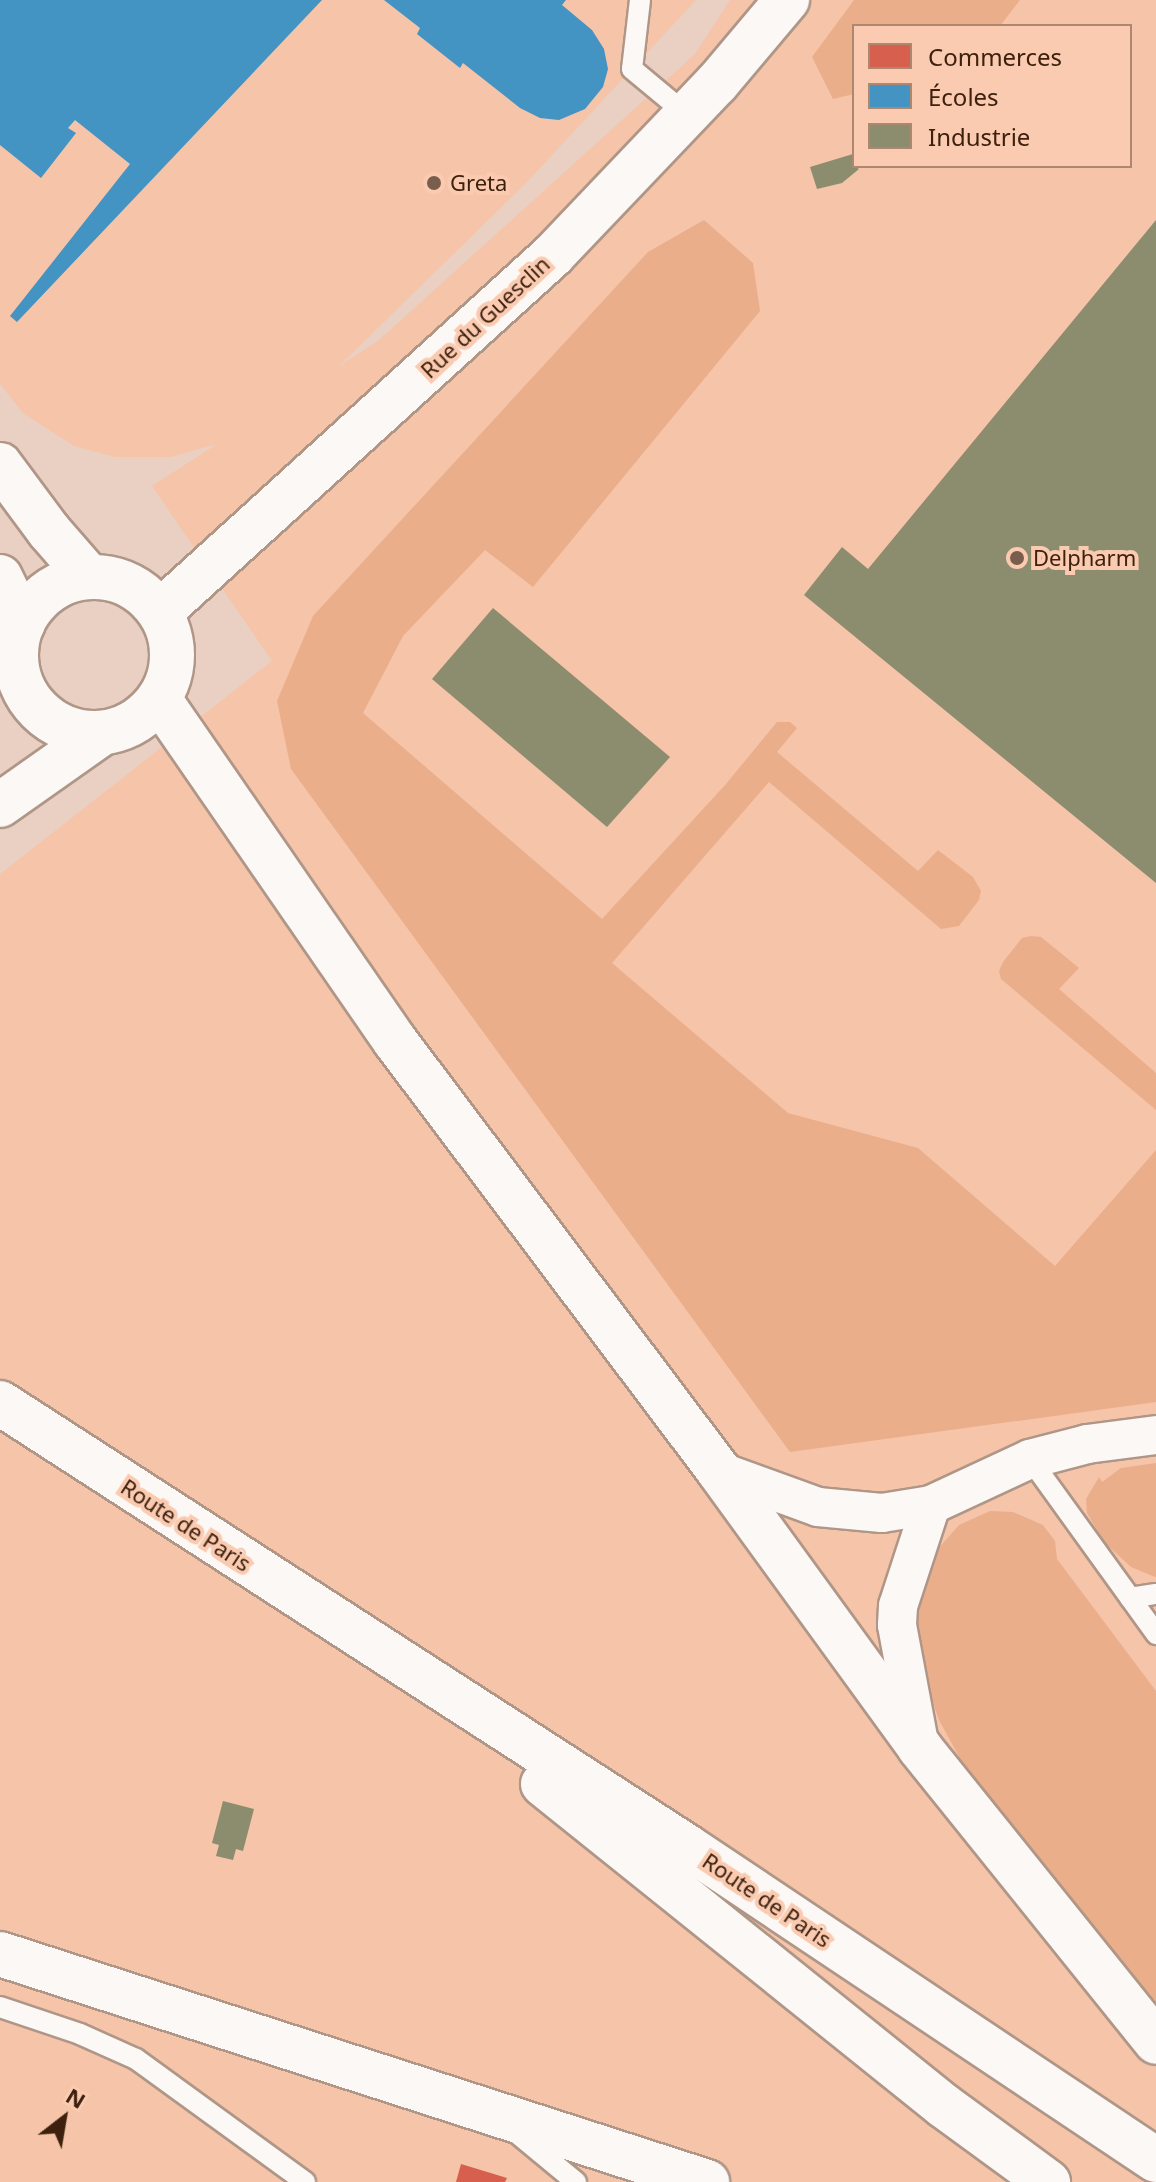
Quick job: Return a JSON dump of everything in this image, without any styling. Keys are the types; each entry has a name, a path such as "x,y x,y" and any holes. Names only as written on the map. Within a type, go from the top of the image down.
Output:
{"main road":[{"name":"Rue du Guesclin","path":"160,612 553,255 685,113 717,83 787,0"},
{"path":"0,465 49,531 89,577"},
{"path":"0,577 23,624"},
{"path":"89,577 129,585 160,612 173,656 169,679 159,699 143,716 124,727 102,733 79,732 58,724 26,693 9,684 23,624 34,605 49,591 89,577"},
{"path":"159,699 395,1041 719,1471 920,1748 1156,2042"},
{"path":"0,805 102,733"},
{"name":"Route de Paris","path":"0,1403 373,1647 686,1846 1156,2160"},
{"name":"Route de Paris","path":"373,1647 944,2106 1048,2182"},
{"path":"0,1954 707,2182"}],"street":[{"path":"719,1471 818,1507 882,1513 931,1505 1030,1459 1087,1444 1156,1435"},
{"path":"920,1748 897,1625 898,1606 931,1505"}],"lane":[{"path":"640,0 632,69 685,113"},
{"path":"1030,1459 1156,1634"},
{"path":"1130,1598 1156,1594"},
{"path":"0,2007 136,2059 305,2182"},
{"path":"491,2112 576,2182"}],"shaded area":[{"path":"0,0 696,0 527,182 338,367 379,340 695,54 730,0 1156,0 1156,2182 0,2182 0,874 272,661 152,486 217,444 171,457 115,457 74,446 23,413 0,384"},
{"path":"854,0 1020,0 1002,24 852,24 852,94 833,99 812,57"},
{"path":"704,220 753,263 760,311 533,587 485,550 403,636 363,713 602,919 726,784 777,722 790,722 797,728 777,752 918,871 938,850 973,877 981,891 979,900 959,926 941,929 769,782 612,963 788,1113 918,1148 1055,1266 1156,1150 1156,1402 790,1452 291,769 277,701 313,616 648,252"},
{"path":"1041,937 1079,968 1059,989 1156,1073 1156,1110 1001,979 999,971 1003,962 1022,938"},
{"path":"1156,1463 1155,1577 1131,1567 1104,1542 1087,1513 1086,1499 1099,1477 1102,1482 1121,1468"},
{"path":"990,1511 1013,1512 1043,1525 1055,1541 1057,1559 1156,1691 1156,2019 969,1775 939,1720 924,1677 911,1619 923,1579 936,1551 959,1525"}],"building: Commerces":[{"path":"461,2164 507,2178 505,2182 456,2182"}],"building: Écoles":[{"path":"0,0 322,0 17,322 10,316 130,164 75,120 68,128 76,133 41,178 0,145"},
{"path":"384,0 566,0 562,5 592,30 604,49 608,69 603,87 585,109 559,120 540,118 520,108 463,63 460,68 417,34 420,28"}],"building: Industrie":[{"path":"852,154 852,168 859,169 842,183 817,189 810,167"},
{"name":"Delpharm","path":"1156,220 1156,883 804,595 842,547 868,569"},
{"path":"493,608 670,757 607,827 432,679"},
{"path":"223,1801 254,1809 243,1851 236,1849 233,1860 216,1856 219,1845 212,1843"}],"place":[{"name":"Greta","path":"434,183"},
{"name":"Delpharm","path":"1017,558"}]}
